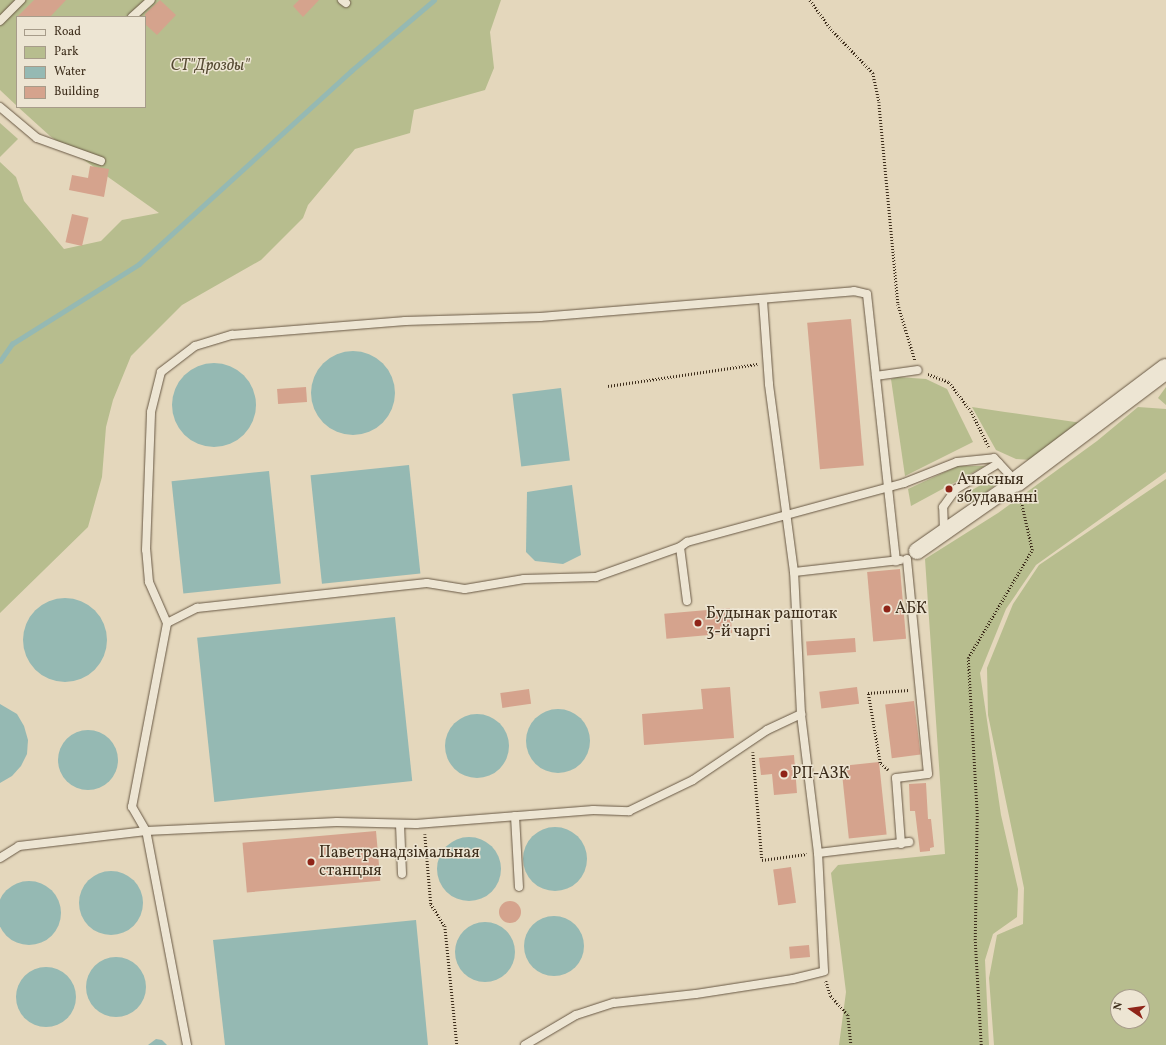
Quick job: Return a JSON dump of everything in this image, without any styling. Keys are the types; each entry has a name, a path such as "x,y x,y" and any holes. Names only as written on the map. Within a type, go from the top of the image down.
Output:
{"street":[{"path":"912,555 944,531 1016,482 1166,369"}],"lane":[{"path":"0,21 21,0"},
{"path":"133,16 150,0"},
{"path":"0,107 37,138 101,161"},
{"path":"187,1045 146,831 132,807 166,623 149,582 146,550 151,412 161,372 195,346 232,335 405,321 540,317 762,300 854,291 867,294 886,486 896,561"},
{"path":"525,1045 576,1015 614,1003 793,979 824,971 818,853 801,714 794,572 785,514 767,362 762,300"},
{"path":"876,376 918,370"},
{"path":"166,623 197,608 205,607 427,584 465,589 524,580 596,577 680,547 687,542 886,486 904,484 957,462 997,461 1016,482"},
{"path":"944,531 943,507 956,489 997,461"},
{"path":"680,547 687,601"},
{"path":"794,572 896,561 912,555 920,689 928,774 896,778 905,843 818,853"},
{"path":"0,858 19,846 146,831 337,822 424,824 593,810 629,811 693,780 752,740 801,714"},
{"path":"515,816 519,887"},
{"path":"400,824 402,874"}],"path":[{"path":"810,0 831,29 873,73 879,102 898,304 918,370 949,382 971,411 997,461"},
{"path":"608,386 767,362"},
{"path":"981,1045 975,940 977,814 968,658 1032,550 1016,482"},
{"path":"896,778 880,763 868,693 920,689"},
{"path":"752,740 762,860 818,853"},
{"path":"424,824 431,904 444,926 457,1045"},
{"path":"824,971 830,996 848,1015 851,1045"}],"green space":[{"name":"СТ\"Дрозды\"","path":"0,0 501,0 490,32 494,68 485,90 414,110 410,133 355,149 308,205 303,218 261,260 182,305 131,356 113,400 106,427 102,477 88,527 0,613 0,162 16,177 24,201 64,249 101,241 122,220 159,213 50,136 19,108 146,108 146,16 16,16 16,105 0,90"},
{"path":"0,123 18,139 0,157"},
{"path":"898,377 926,379 947,389 973,442 905,476 891,379"},
{"path":"1166,387 1166,405 1158,398"},
{"path":"972,407 1082,423 1032,460 1016,459 996,450"},
{"path":"1138,407 1166,409 1166,472 1036,565 1006,609 980,673 1001,815 1018,889 1017,917 993,934 985,960 989,1045 839,1045 846,992 831,873 838,865 945,854 925,559 998,513 1097,441"},
{"path":"958,466 985,466 911,506 908,489"},
{"path":"1166,479 1166,1045 994,1045 989,978 997,935 1023,924 1024,888 988,715 987,668 1013,604 1039,565"},
{"path":"994,481 997,484 973,502 968,503 967,493 986,482"}],"water":[{"path":"353,351 369,354 383,363 392,377 395,393 392,409 383,423 369,432 353,435 337,432 323,423 314,409 311,393 314,377 323,363 337,354"},
{"path":"214,363 230,366 244,375 253,389 256,405 253,421 244,435 230,444 214,447 198,444 184,435 175,421 172,405 175,389 184,375 198,366"},
{"path":"561,388 570,460 521,466 512,394"},
{"path":"409,465 420,573 322,584 311,475"},
{"path":"269,471 281,583 183,594 172,481"},
{"path":"572,485 581,555 563,564 535,561 526,552 527,492"},
{"path":"65,598 81,601 95,610 104,624 107,640 104,656 95,670 81,679 65,682 49,679 35,670 26,656 23,640 26,624 35,610 49,601"},
{"path":"395,617 412,781 214,802 197,638"},
{"path":"0,704 17,714 24,726 28,740 27,754 21,766 12,776 0,783"},
{"path":"552,709 564,709 581,718 588,729 590,741 588,753 581,764 564,773 552,773 540,768 531,759 526,747 526,735 531,723 540,714"},
{"path":"471,714 483,714 500,723 507,734 509,746 507,758 500,769 483,778 471,778 459,773 450,764 445,752 445,740 450,728 459,719"},
{"path":"88,730 105,735 113,743 118,760 113,777 105,785 88,790 71,785 63,777 58,760 63,743 71,735"},
{"path":"549,827 561,827 578,836 585,847 587,859 585,871 578,882 561,891 549,891 537,886 528,877 523,865 523,853 528,841 537,832"},
{"path":"463,837 475,837 492,846 499,857 501,869 499,881 492,892 475,901 463,901 451,896 442,887 437,875 437,863 442,851 451,842"},
{"path":"105,871 117,871 134,880 141,891 143,903 141,915 134,926 117,935 105,935 93,930 84,921 79,909 79,897 84,885 93,876"},
{"path":"23,882 35,882 47,887 55,895 60,907 60,919 55,931 47,939 35,944 23,944 11,939 3,931 -1,922 -1,904 3,895 11,887"},
{"path":"554,916 571,921 579,929 584,946 579,963 571,971 554,976 537,971 529,963 524,946 529,929 537,921"},
{"path":"416,920 428,1045 225,1045 213,940"},
{"path":"485,922 502,927 510,935 515,952 510,969 502,977 485,982 468,977 460,969 455,952 460,935 468,927"},
{"path":"116,957 133,962 141,970 146,987 141,1004 133,1012 116,1017 99,1012 91,1004 86,987 91,970 99,962"},
{"path":"46,967 63,972 71,980 76,997 71,1014 63,1022 46,1027 29,1022 21,1014 16,997 21,980 29,972"},
{"path":"156,1039 162,1040 167,1045 148,1045"}],"building":[{"path":"34,0 66,0 51,16 18,16"},
{"path":"160,0 176,15 157,35 146,25 145,14"},
{"path":"299,0 319,0 303,17 293,6"},
{"path":"90,166 109,169 104,197 69,190 72,175 88,178"},
{"path":"72,214 89,218 82,246 65,242"},
{"path":"851,319 864,465 820,469 807,323"},
{"path":"306,387 307,402 278,404 277,389"},
{"name":"АБК","path":"900,569 906,639 873,642 867,572"},
{"name":"Будынак рашотак 3-й чаргі","path":"730,608 732,633 666,639 664,614"},
{"path":"855,638 856,652 807,655 806,641"},
{"path":"730,687 734,738 644,745 642,714 703,709 701,689"},
{"path":"857,687 859,704 821,709 819,692"},
{"path":"529,689 531,704 502,708 500,693"},
{"path":"914,701 921,755 892,758 885,705"},
{"name":"РП-АЗК","path":"794,755 797,793 774,795 772,774 761,775 759,758"},
{"path":"879,762 887,835 849,839 841,766"},
{"path":"926,783 928,819 931,819 934,847 930,848 930,851 920,852 915,811 910,811 909,784"},
{"name":"Паветранадзімальная станцыя","path":"376,831 380,881 247,892 243,843"},
{"path":"791,867 796,903 778,905 773,870"},
{"path":"506,901 514,901 521,908 521,916 514,923 506,923 499,916 499,908"},
{"path":"809,945 810,957 790,959 789,947"}],"waterway":[{"path":"0,361 12,344 139,264 351,71 434,0"}],"place":[{"name":"Ачысныя збудаванні","path":"949,489"},
{"name":"АБК","path":"887,609"},
{"name":"Будынак рашотак 3-й чаргі","path":"698,623"},
{"name":"РП-АЗК","path":"784,774"},
{"name":"Паветранадзімальная станцыя","path":"311,862"}]}
